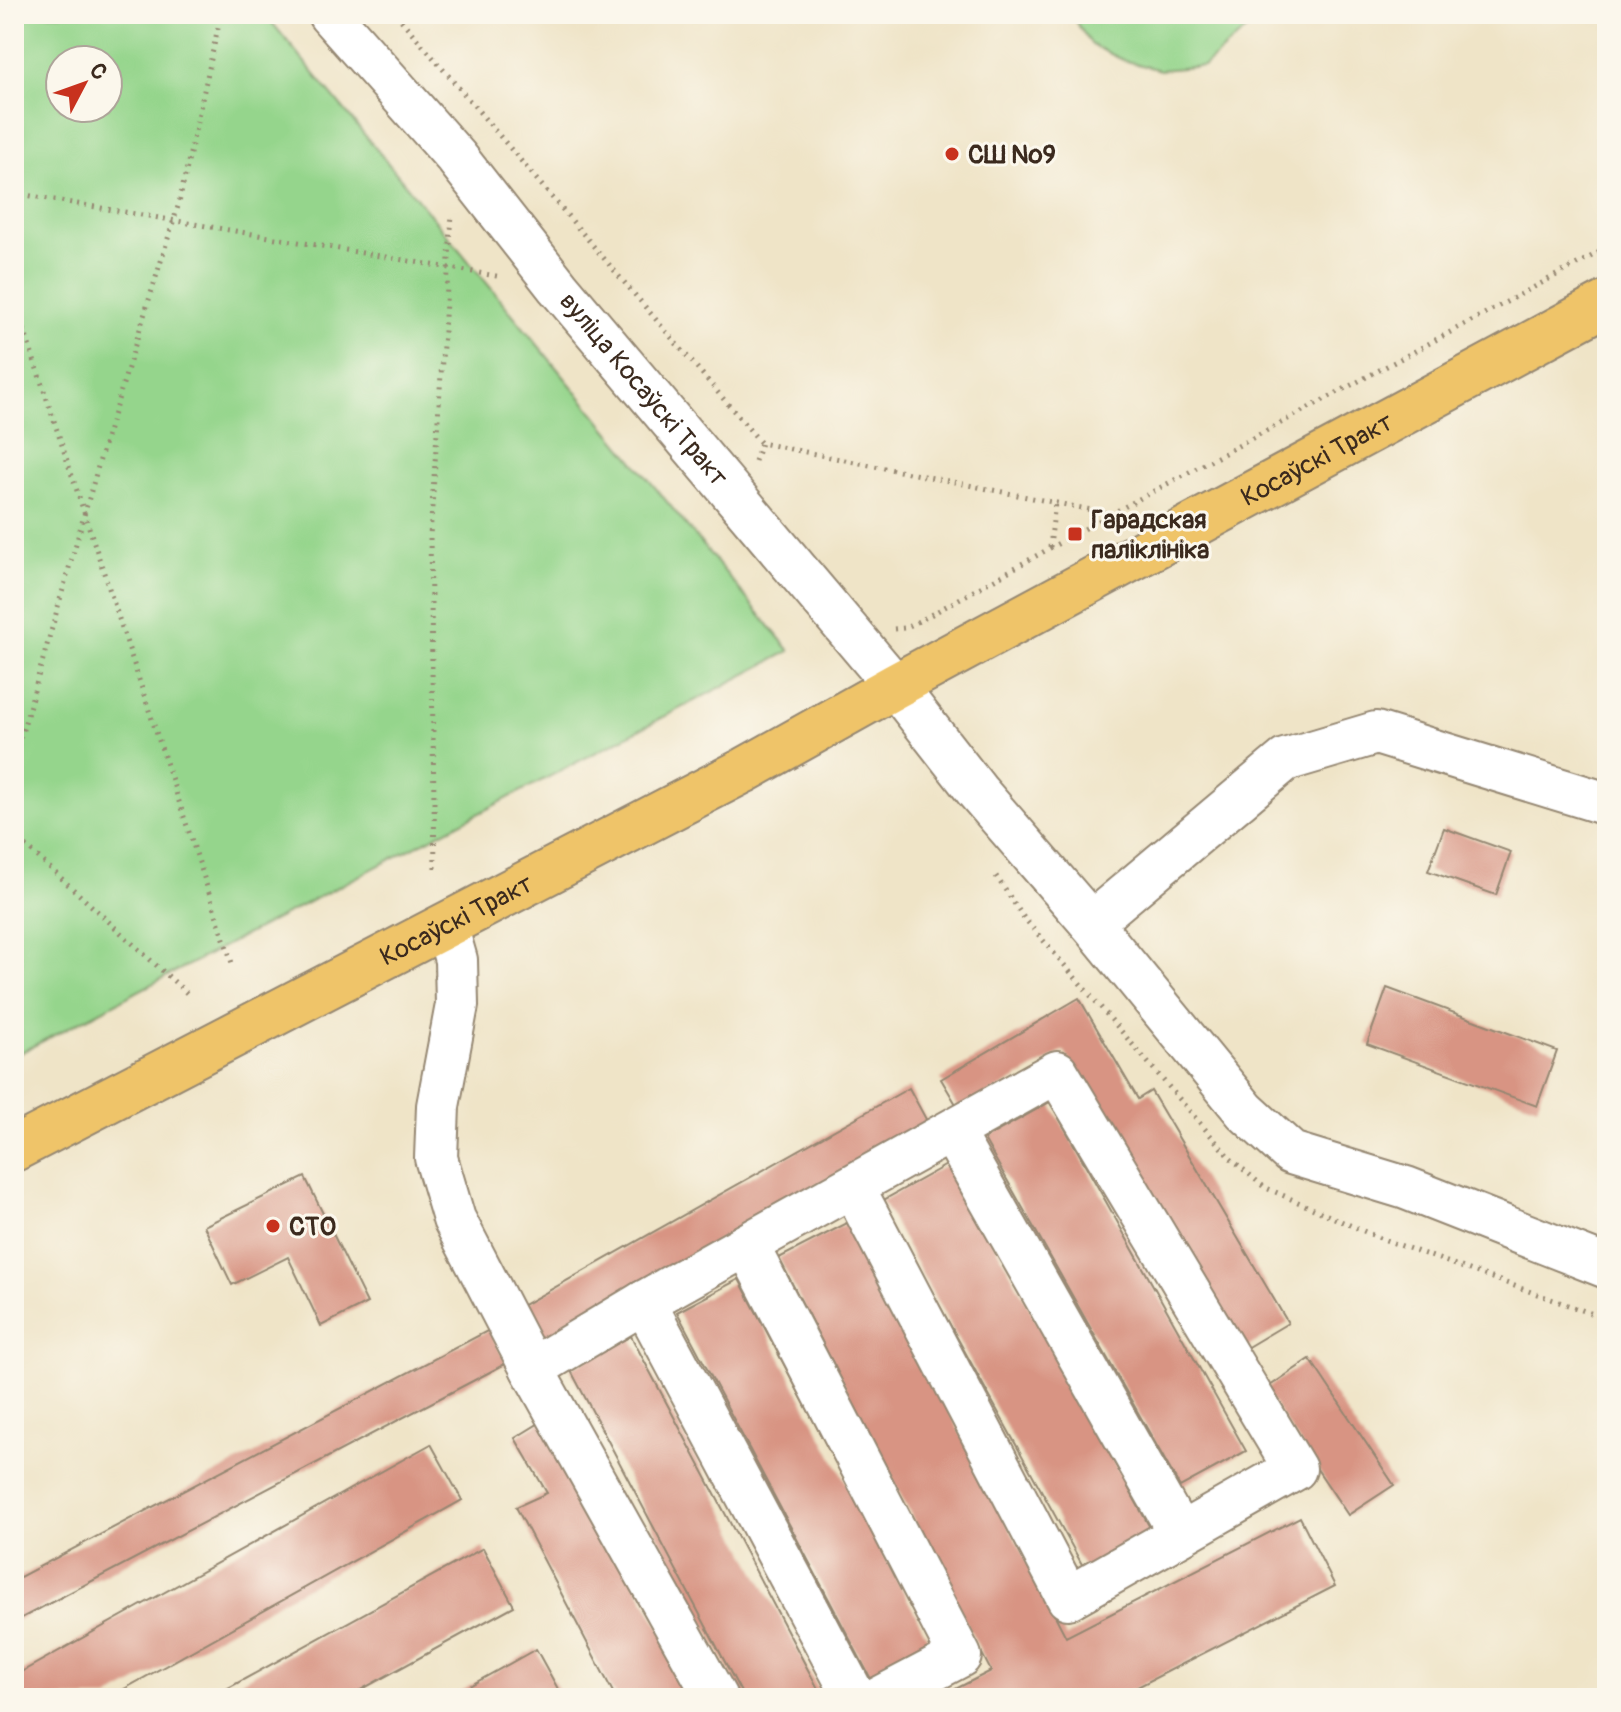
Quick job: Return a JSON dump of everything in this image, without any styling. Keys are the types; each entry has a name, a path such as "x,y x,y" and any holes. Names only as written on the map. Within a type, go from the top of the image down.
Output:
{"main road":[{"name":"Косаўскі Тракт","path":"14,1149 743,771 1607,303"}],"street":[{"name":"вуліца Косаўскі Тракт","path":"329,14 456,157 558,287 895,686 977,791 1091,923 1245,1111 1291,1153 1406,1188 1607,1267"},
{"path":"1091,923 1285,760 1376,733 1607,804"},
{"path":"446,925 456,960 457,1005 438,1106 436,1158 454,1219 532,1369 716,1698"},
{"path":"532,1369 644,1302 1057,1072 1295,1469 1068,1598 853,1187"},
{"path":"952,1132 1180,1534"},
{"path":"747,1245 960,1656 880,1698"},
{"path":"644,1302 855,1698"}],"path":[{"path":"14,761 105,442 179,203 221,14"},
{"path":"396,14 761,443 1111,514"},
{"path":"435,868 430,536 456,157"},
{"path":"14,193 558,287"},
{"path":"882,630 905,628 1607,248"},
{"path":"14,299 233,966"},
{"path":"753,469 761,443"},
{"path":"1050,548 1055,503"},
{"path":"14,835 191,997"}],"green space":[{"path":"14,14 265,14 790,651 14,1056"},
{"path":"1070,14 1265,14 1204,66 1160,70 1123,60 1092,45"}],"building":[{"path":"1444,828 1511,852 1496,895 1428,871"},
{"path":"1387,988 1557,1051 1537,1106 1367,1044"},
{"path":"1079,998 1138,1099 1151,1091 1288,1323 1241,1351 1064,1051 960,1111 941,1079"},
{"path":"909,1088 928,1123 541,1340 522,1306"},
{"path":"1050,1102 1246,1451 1180,1487 984,1139"},
{"path":"950,1163 1153,1533 1085,1570 882,1201"},
{"path":"305,1177 367,1303 321,1326 288,1257 232,1285 204,1226"},
{"path":"851,1221 1066,1637 1300,1517 1335,1586 1116,1698 938,1698 991,1671 779,1258"},
{"path":"739,1279 932,1646 871,1679 677,1312"},
{"path":"489,1330 507,1363 14,1622 14,1580"},
{"path":"631,1336 823,1698 744,1698 570,1369"},
{"path":"1310,1359 1394,1485 1348,1515 1264,1390"},
{"path":"546,1419 698,1698 616,1698 516,1507 547,1493 515,1438"},
{"path":"431,1444 462,1500 108,1698 14,1698 14,1676"},
{"path":"483,1548 514,1606 346,1698 210,1698"},
{"path":"536,1649 563,1698 448,1698"}],"place":[{"name":"СШ №9","path":"952,154"},
{"name":"Гарадская паліклініка","path":"1075,534"},
{"name":"СТО","path":"273,1226"}]}
